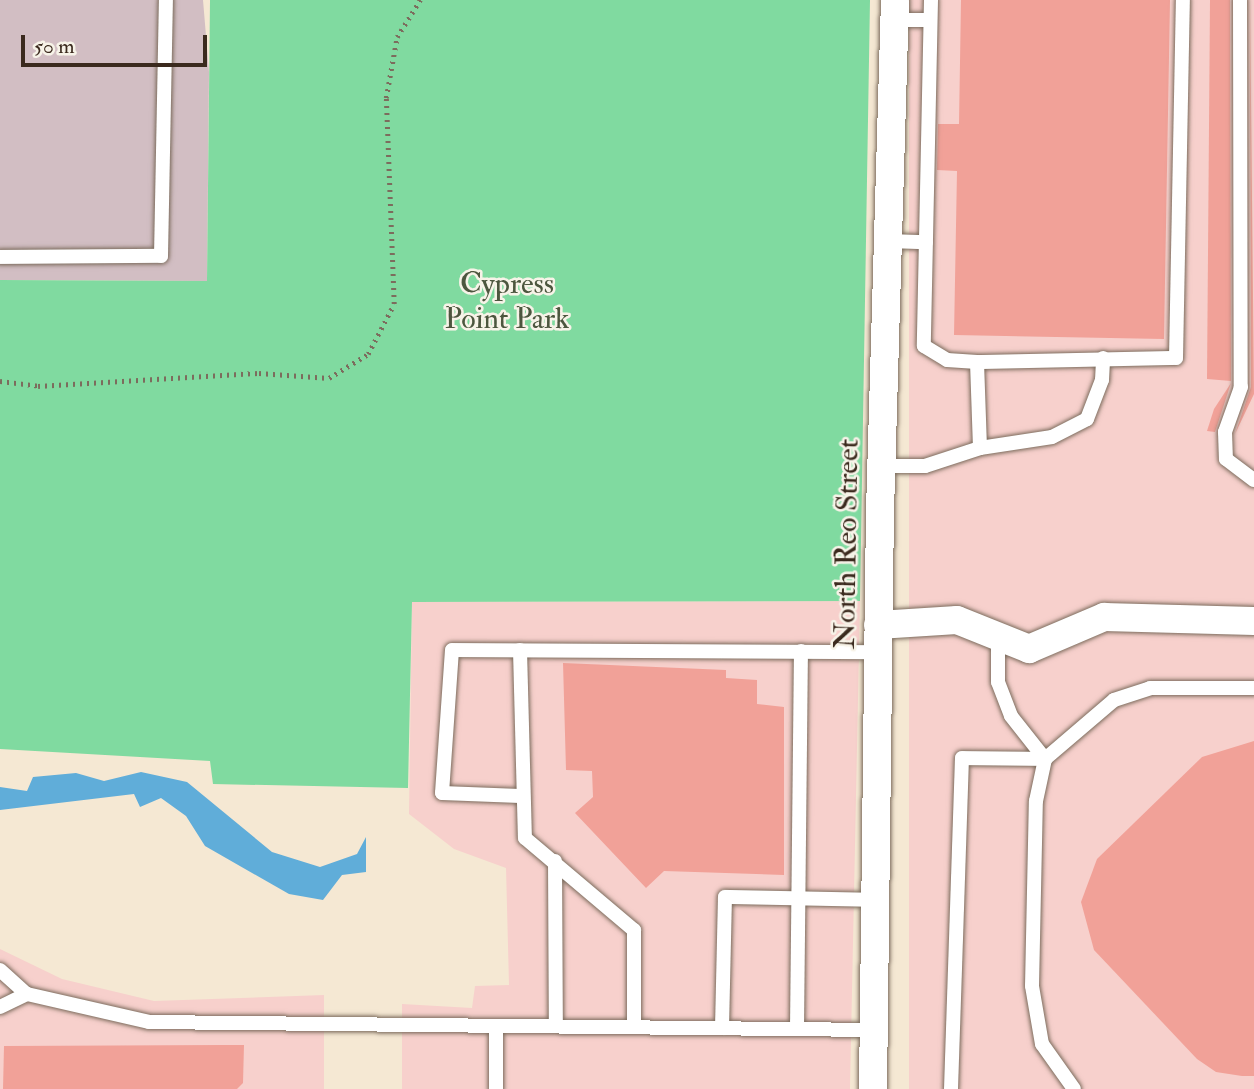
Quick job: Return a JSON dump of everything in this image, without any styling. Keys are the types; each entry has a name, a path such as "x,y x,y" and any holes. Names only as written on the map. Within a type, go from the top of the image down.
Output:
{"street":[{"name":"North Reo Street","path":"873,1089 881,466 895,10"},
{"path":"1196,618 1254,606"},
{"path":"878,638 957,621 998,634 1029,649 1104,617 1254,621"}],"lane":[{"path":"0,257 161,256 166,0"},
{"path":"931,0 925,346 947,360 976,362 1176,358 1183,0"},
{"path":"1240,0 1248,261 1241,387 1225,432 1226,460 1254,481"},
{"path":"895,10 929,20"},
{"path":"888,241 926,242"},
{"path":"881,466 925,466 980,448 1052,437 1087,419 1104,358"},
{"path":"976,362 980,448"},
{"path":"998,634 1002,693 1012,716 1045,759"},
{"path":"520,796 442,793 452,650 801,651 878,638"},
{"path":"520,650 520,796 525,838 634,930 634,1027"},
{"path":"797,1029 801,651"},
{"path":"1074,1089 1042,1044 1032,986 1036,801 1045,759 1105,706 1150,688 1254,688"},
{"path":"951,1089 962,758 1045,759"},
{"path":"555,861 556,1026"},
{"path":"722,1028 725,897 875,900"},
{"path":"0,970 27,994 149,1021 874,1030"},
{"path":"0,1007 27,994"},
{"path":"496,1026 496,1089"}],"path":[{"path":"0,381 38,386 259,373 329,378 368,354 394,304 386,98 397,37 420,0"}],"shaded area":[{"path":"0,0 203,0 209,72 207,281 0,280"},
{"path":"909,0 1254,0 1254,1089 909,1089"},
{"path":"860,601 850,1089 402,1089 402,1004 472,1008 475,986 509,985 506,868 454,849 409,814 412,602"},
{"path":"0,949 62,979 154,1001 324,995 324,1089 0,1089"}],"green space":[{"name":"Cypress Point Park","path":"210,0 870,0 860,601 412,602 408,788 213,784 210,761 0,749 0,280 207,281"}],"water":[{"path":"141,772 187,782 272,852 320,867 357,854 366,837 366,872 342,875 323,900 289,894 205,846 186,816 161,798 140,807 134,794 0,810 0,787 27,791 33,777 76,773 104,781"}],"building":[{"path":"961,0 1170,0 1164,339 954,335 957,171 937,170 938,124 959,124"},
{"path":"1210,0 1230,0 1231,381 1207,379"},
{"path":"1250,0 1254,394 1235,434 1251,387"},
{"path":"1231,383 1215,432 1207,431 1214,409"},
{"path":"563,663 726,670 726,678 757,680 757,704 784,707 784,875 664,871 646,888 575,813 593,797 592,771 566,770"},
{"path":"1254,741 1254,1076 1242,1076 1216,1072 1197,1059 1094,950 1081,902 1097,859 1202,757"},
{"path":"244,1045 243,1083 237,1089 3,1089 4,1046"}]}
